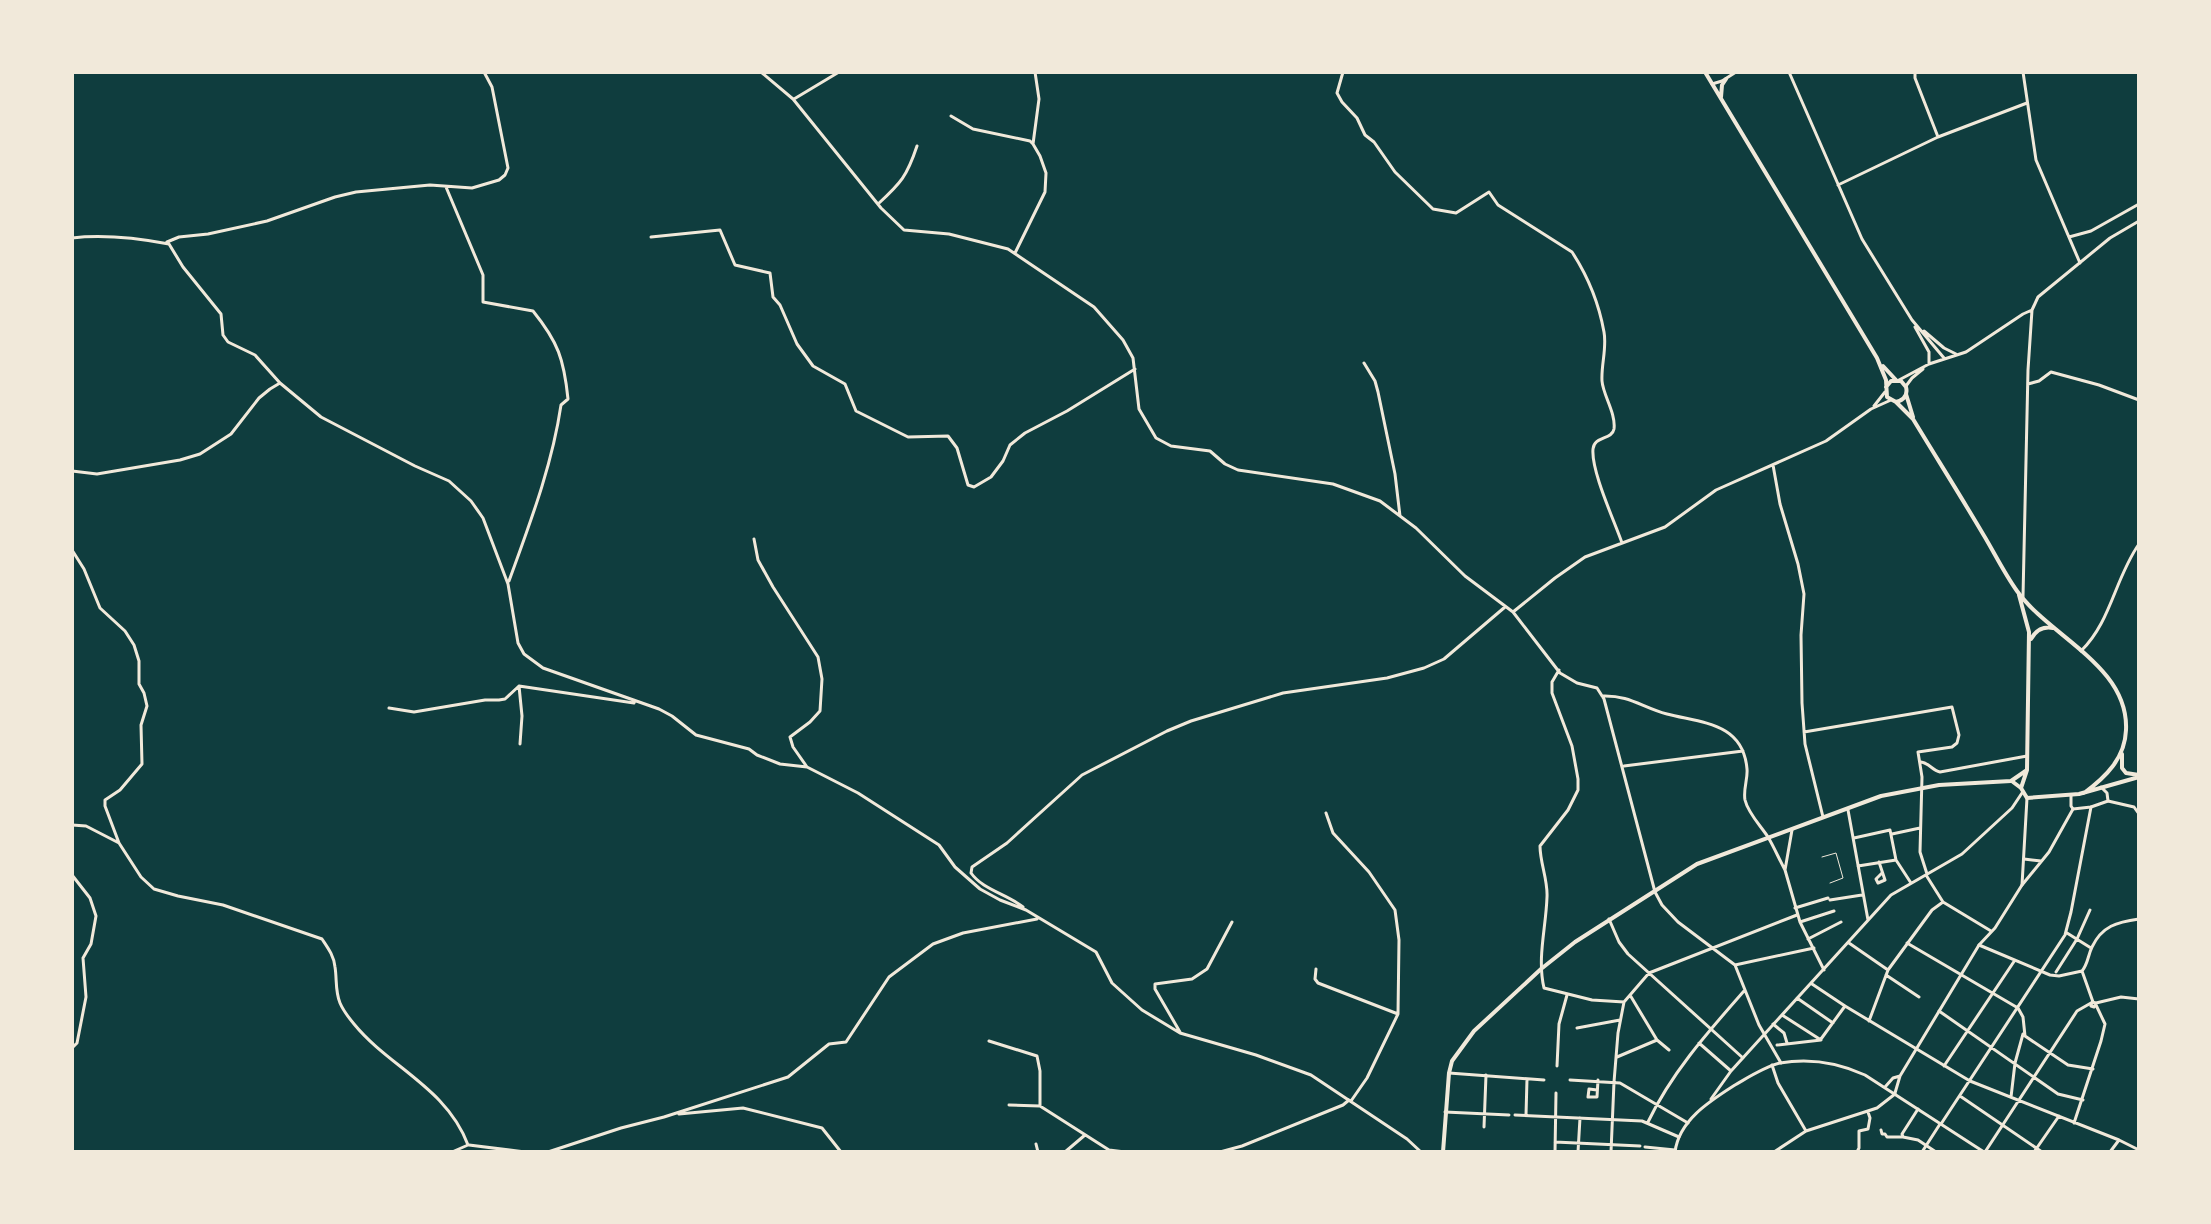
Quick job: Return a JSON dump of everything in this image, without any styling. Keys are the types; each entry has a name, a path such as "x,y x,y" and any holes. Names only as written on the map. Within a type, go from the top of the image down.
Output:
{"main road":[{"path":"1705,72 1877,358 1884,373 1886,390 1913,419 2018,593 2029,644 2027,770 2022,790"},
{"path":"1722,99 1722,85 1726,79"},
{"path":"1877,358 1906,387 1913,419"},
{"path":"1886,390 1889,383 1897,380"},
{"path":"1894,401 1903,399 1906,394"},
{"path":"2018,593 2115,685 2126,715 2122,768 2126,773 2139,776"},
{"path":"2029,644 2038,630 2055,628"},
{"path":"2084,793 2109,772 2122,750"},
{"path":"1443,1152 1452,1061 1474,1031 1541,969 1609,919 1697,864 1881,796 1939,785 2011,781 2027,770"},
{"path":"2011,781 2027,798 2084,793 2139,776"}],"street":[{"path":"166,243 179,237 267,221 356,192 430,185 472,188 499,180 508,168 492,87 484,72"},
{"path":"761,72 793,99 878,204 904,230 949,234 1015,253 1102,314 1133,358 1139,409 1156,438 1164,444 1210,451 1238,470 1333,484 1380,501 1416,528 1465,576 1513,612 1559,670 1577,683 1597,688 1622,766 1655,892 1678,922 1735,965 1765,1036 1781,1063"},
{"path":"793,99 839,72"},
{"path":"1033,144 1039,99 1035,72"},
{"path":"1343,72 1337,93 1342,102 1395,172 1433,209 1456,213 1489,192 1498,205 1572,252 1594,295 1605,333 1602,384 1609,398 1614,429 1612,434 1595,442 1593,448 1597,473 1622,543"},
{"path":"1712,84 1736,72"},
{"path":"1789,72 1862,239 1912,320 1929,352 1929,364"},
{"path":"1915,72 1938,137"},
{"path":"2023,72 2036,160 2080,263"},
{"path":"1838,185 1938,137 2027,103"},
{"path":"951,116 973,129 1030,141 1040,156 1046,173 1045,192 1015,253"},
{"path":"878,204 901,183 909,171 917,146"},
{"path":"446,187 483,275 483,302 533,311 551,333 565,368 568,399 561,405 555,445 508,584"},
{"path":"2069,237 2091,231 2139,204"},
{"path":"2023,597 2032,310 2038,297 2110,238 2139,221"},
{"path":"651,237 720,230 735,265 770,273 773,297 780,305 797,344 813,366 845,384 856,411 908,437 948,436 957,448 968,485 974,487 991,477 1010,445 1025,433 1135,369"},
{"path":"72,238 136,238 169,244 183,267 221,314 223,335 228,342 255,355 280,383 321,417 449,481 471,501 483,518 508,584 518,643 533,662 646,704 672,716 696,735 749,749 780,764 807,767 858,793 939,845 962,874 980,889 1026,910"},
{"path":"1897,380 1929,364 1966,352 2032,310"},
{"path":"1912,320 1956,354"},
{"path":"1912,320 1944,358"},
{"path":"1364,363 1378,392 1400,516"},
{"path":"1906,387 1929,364"},
{"path":"2028,384 2039,381 2051,372 2139,400"},
{"path":"72,471 97,474 180,460 210,450 231,434 259,398 280,383"},
{"path":"1871,409 1886,390"},
{"path":"1513,612 1585,557 1665,527 1716,490 1826,441 1871,409 1894,401"},
{"path":"1773,465 1804,594 1801,635 1805,744 1823,817"},
{"path":"754,539 758,560 818,657 822,679 820,711 790,737 807,767"},
{"path":"2081,651 2097,635 2128,560 2139,544"},
{"path":"72,550 84,569 100,608 125,631 139,661 139,684 147,706 141,725 142,764 120,790 105,800 105,806 119,843 141,877 154,889 223,905 322,939 335,965 335,987 340,1005 370,1041 423,1084 445,1107 457,1121 468,1145"},
{"path":"1421,1152 1407,1139 1311,1075 1180,1033 1142,1010 1112,983 1096,952 1039,919 1016,901 979,882 971,873 972,867 1007,843 1082,775 1167,731 1283,693 1387,678 1424,668 1444,659 1505,606"},
{"path":"1559,670 1552,682 1552,693 1572,746 1578,790 1568,810 1540,846 1548,895 1541,969 1544,988 1592,1000 1624,1002"},
{"path":"519,686 646,704"},
{"path":"389,708 414,712 505,699 519,686"},
{"path":"519,686 522,716 520,744"},
{"path":"1602,696 1626,697 1656,711 1709,722 1731,735 1743,751 1747,769 1745,803 1785,870 1797,915 1824,970"},
{"path":"1804,732 1952,707 1959,735 1957,743 1952,747 1918,752 1921,762 1920,852 1926,874 1943,902 1991,931"},
{"path":"1622,766 1743,751"},
{"path":"1921,762 1940,772 2027,756"},
{"path":"2101,787 2107,793 2108,801"},
{"path":"2012,808 2022,790"},
{"path":"1774,1152 1806,1131 1868,1112 1883,1105 1895,1094 1900,1076 1979,945 2049,852 2073,809 2071,795"},
{"path":"1555,1142 1675,1151 1688,1123 1711,1099 1731,1071 1891,895 1962,854 2027,798"},
{"path":"2022,885 2027,798"},
{"path":"2073,809 2108,801 2134,807 2139,814"},
{"path":"1922,1152 2065,932 2091,807"},
{"path":"1848,808 1868,920"},
{"path":"1220,1152 1351,1101 1367,1078 1398,1014 1399,940 1395,910 1369,872 1333,833 1326,813"},
{"path":"72,825 86,826 119,843"},
{"path":"1854,838 1920,828"},
{"path":"1785,870 1792,830"},
{"path":"1891,832 1896,860 1911,883"},
{"path":"2024,859 2041,861"},
{"path":"1858,866 1896,860"},
{"path":"1879,862 1882,873"},
{"path":"72,875 90,898 96,916 91,944 83,958 86,997 77,1043 72,1048"},
{"path":"1795,908 1829,899 1863,895"},
{"path":"1869,1021 1888,970 1932,910 1943,902"},
{"path":"2056,972 2077,939 2090,910"},
{"path":"1800,922 1834,911"},
{"path":"1611,1152 1614,1082 1624,1002 1649,973 1797,915"},
{"path":"548,1152 788,1077 829,1044 846,1042 889,977 933,944 963,933 1039,919"},
{"path":"1609,919 1628,954 1743,1058"},
{"path":"2074,1123 2105,1024 2082,971 2091,948 2102,933 2114,923 2139,919"},
{"path":"1180,1033 1155,984 1192,979 1207,969 1232,922"},
{"path":"1808,939 1841,922"},
{"path":"2065,932 2091,948"},
{"path":"1849,943 1888,970"},
{"path":"1907,943 2018,1008 2023,1017 2024,1032 2015,1063 2011,1097"},
{"path":"1979,945 2050,975 2082,971"},
{"path":"1735,965 1814,948"},
{"path":"1944,1066 2015,960"},
{"path":"1316,969 1315,979 1318,983 1398,1014"},
{"path":"1886,975 1919,997"},
{"path":"1811,984 1970,1081 2139,1150"},
{"path":"1648,1122 1657,1103 1699,1043 1744,991"},
{"path":"1557,1066 1559,1024 1567,995"},
{"path":"1630,995 1657,1040 1669,1050"},
{"path":"1711,1099 1772,1065 1812,1060 1854,1069 1984,1152 2077,1011 2094,1003 2121,997 2139,999"},
{"path":"1797,998 1833,1023"},
{"path":"1777,1045 1821,1040 1845,1006"},
{"path":"1939,1011 2058,1094 2083,1100"},
{"path":"1782,1015 1821,1040"},
{"path":"1577,1028 1620,1020"},
{"path":"1773,1024 1784,1033 1787,1044"},
{"path":"2024,1032 2025,1036 2068,1065 2093,1069"},
{"path":"1617,1057 1657,1040"},
{"path":"989,1041 1037,1056 1040,1106"},
{"path":"1699,1043 1731,1071"},
{"path":"1772,1065 1778,1083 1806,1131"},
{"path":"1449,1073 1544,1080"},
{"path":"1484,1127 1486,1075"},
{"path":"1885,1087 1893,1078 1900,1076"},
{"path":"1525,1115 1527,1079"},
{"path":"1570,1080 1620,1083 1688,1123"},
{"path":"1597,1090 1598,1080"},
{"path":"1555,1152 1556,1093"},
{"path":"1960,1096 2042,1152"},
{"path":"1009,1105 1040,1106 1109,1150 1125,1152"},
{"path":"664,1117 743,1108 822,1128 841,1152"},
{"path":"1903,1137 1904,1130 1918,1109"},
{"path":"1445,1112 1509,1115"},
{"path":"1857,1152 1859,1131 1868,1129 1868,1112"},
{"path":"1515,1115 1648,1122 1679,1137"},
{"path":"2036,1150 2059,1116"},
{"path":"1578,1152 1580,1118"},
{"path":"1881,1130 1887,1137 1918,1140 1936,1152"},
{"path":"1065,1152 1085,1135"},
{"path":"2110,1152 2119,1140"},
{"path":"1036,1144 1038,1152"},
{"path":"452,1152 468,1145 525,1152"}],"lane":[{"path":"1822,857 1836,853 1843,878 1830,883"}]}
